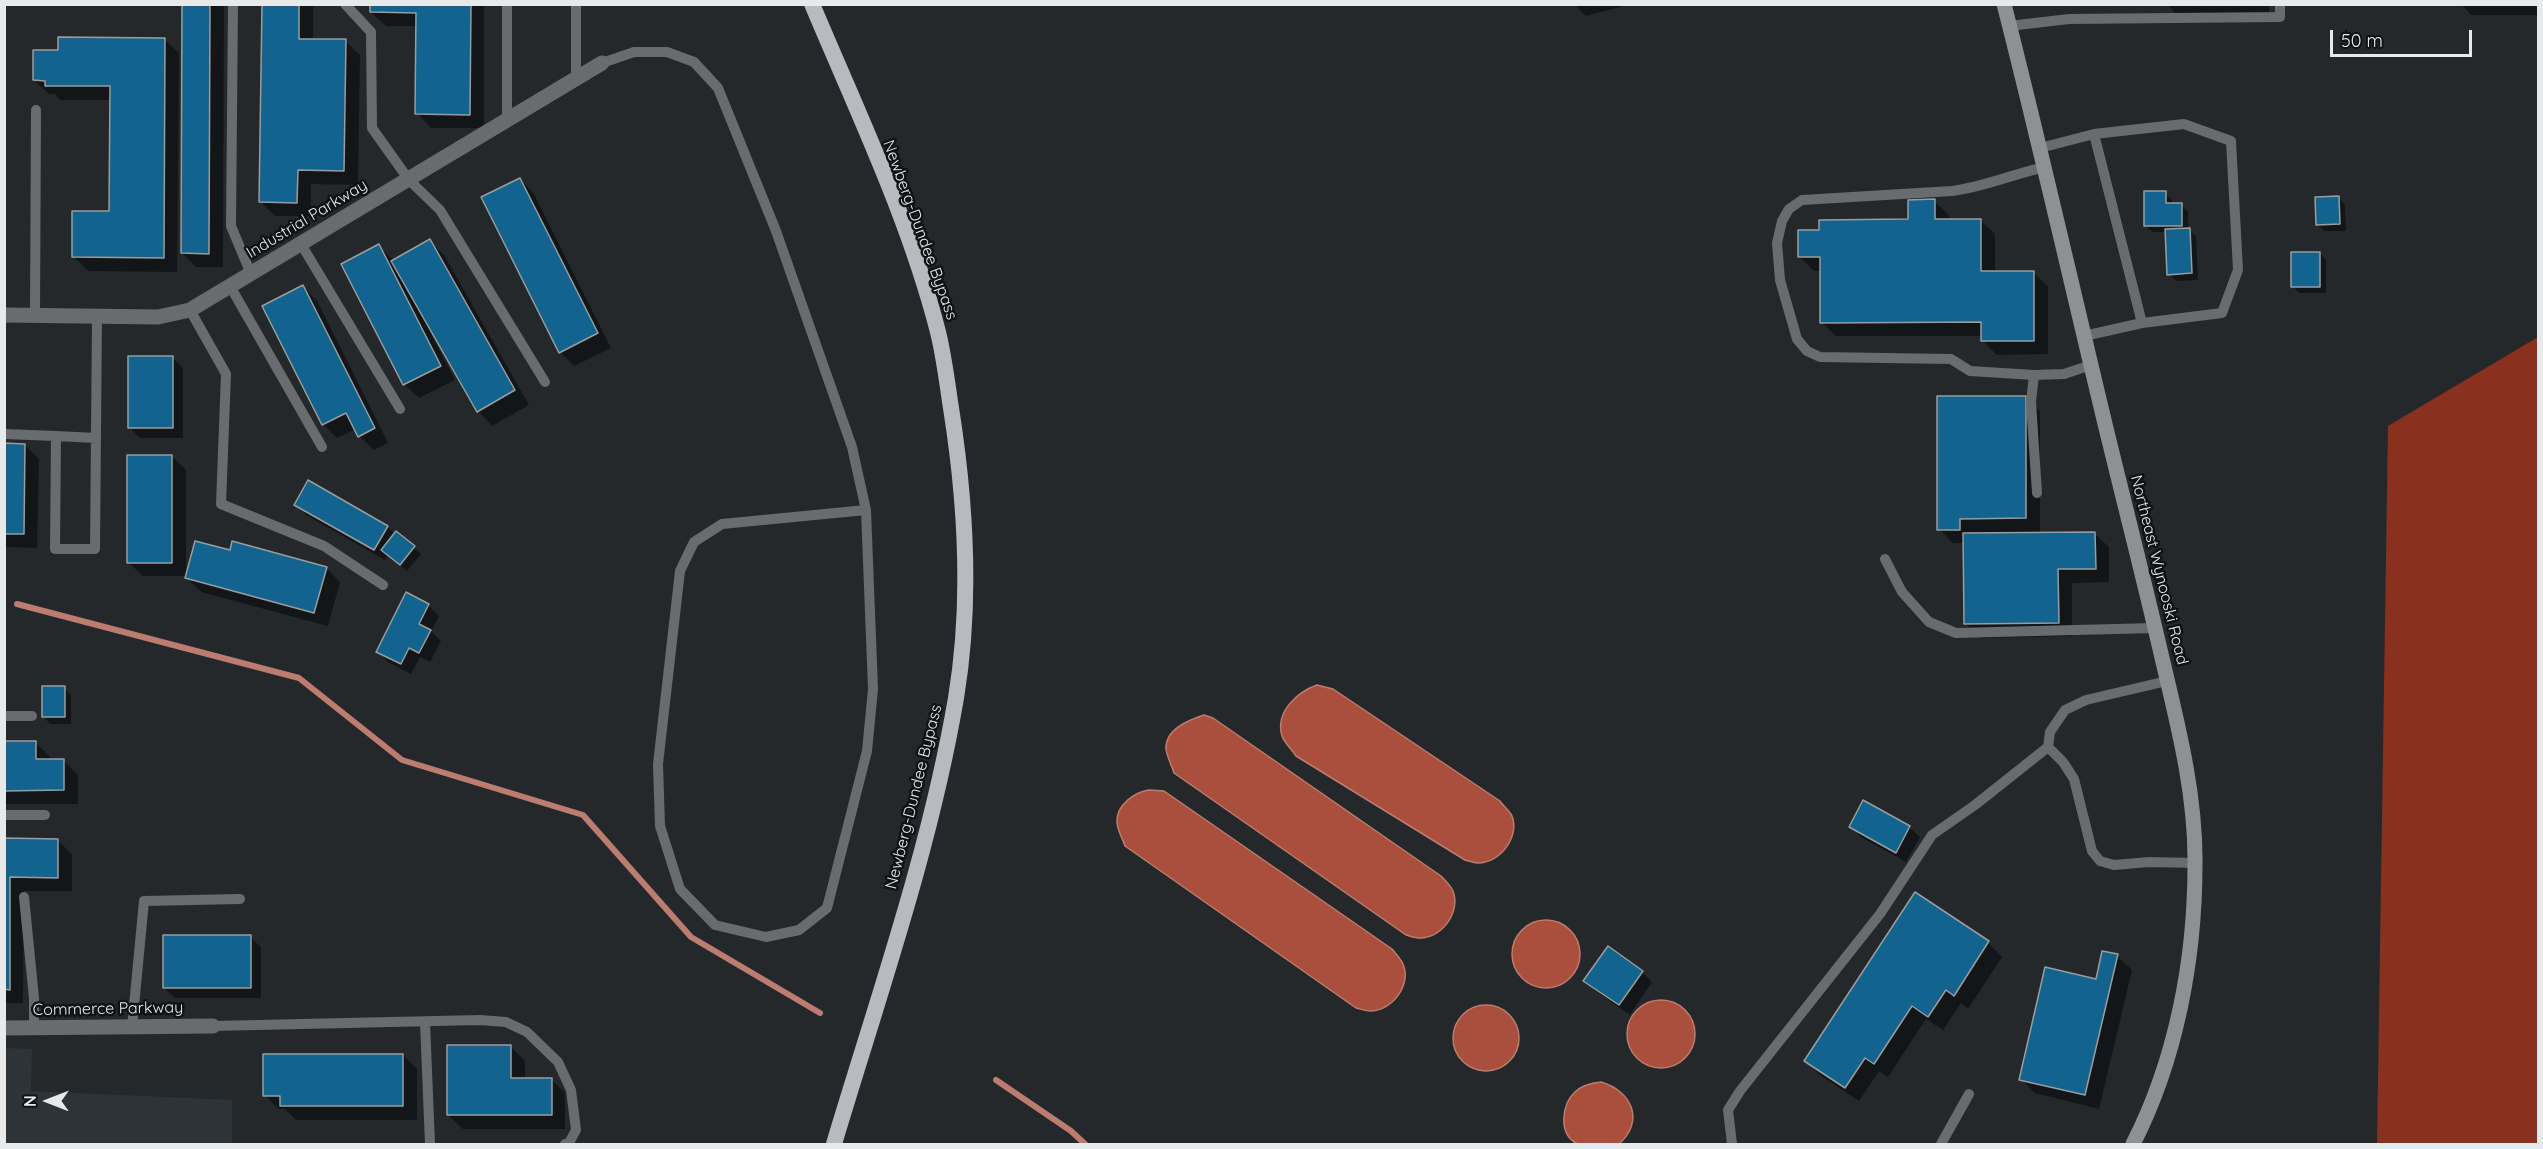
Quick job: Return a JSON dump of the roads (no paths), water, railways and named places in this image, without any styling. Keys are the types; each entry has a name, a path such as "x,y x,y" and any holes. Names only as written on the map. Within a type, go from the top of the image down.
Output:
{"highway":[{"name":"Newberg-Dundee Bypass","path":"812,4 881,170 938,332 958,451 965,533 964,614 958,684 941,774 921,853 834,1144"}],"main road":[{"name":"Northeast Wynooski Road","path":"2004,4 2155,628 2190,792 2196,863 2193,931 2183,994 2168,1058 2133,1144"}],"street":[{"name":"Industrial Parkway","path":"4,315 158,317 190,310 602,63"},
{"name":"Commerce Parkway","path":"4,1028 213,1026"}],"lane":[{"path":"233,4 231,226 251,274"},
{"path":"345,4 371,32 372,128 409,180 440,210 545,382"},
{"path":"507,4 507,121"},
{"path":"576,4 576,79"},
{"path":"2009,26 2069,19 2280,17 2280,4"},
{"path":"602,63 634,52 667,52 694,62 718,88 776,231 852,447 866,510 873,689 867,751 827,908 799,930 766,937 716,925 680,889 660,826 658,764 680,571 694,542 722,524 866,510"},
{"path":"35,316 36,111"},
{"path":"2040,148 2094,134 2184,124 2231,141 2238,270 2222,313 2142,323 2084,336"},
{"path":"2094,134 2142,323"},
{"path":"2045,166 2015,173 1973,188 1952,191 1802,200 1789,209 1782,221 1777,243 1780,280 1797,339 1807,351 1820,357 1951,359 1970,370 2034,375 2064,374 2091,365"},
{"path":"301,244 400,409"},
{"path":"230,286 322,447"},
{"path":"190,310 226,374 221,504 324,546 383,585"},
{"path":"56,436 55,549 95,549 97,316"},
{"path":"2034,375 2031,402 2037,493"},
{"path":"4,434 96,438"},
{"path":"1885,560 1902,592 1929,622 1956,633 2155,628"},
{"path":"1732,1144 1728,1110 1740,1091 1880,914 1932,835 1975,805 2048,747 2050,732 2065,710 2086,700 2167,681"},
{"path":"4,716 32,716"},
{"path":"2048,747 2063,762 2074,779 2092,851 2100,861 2114,865 2149,862 2196,863"},
{"path":"4,815 45,816"},
{"path":"24,897 34,998 34,1028"},
{"path":"132,1027 144,901 240,900"},
{"path":"425,1022 430,1144"},
{"path":"213,1026 506,1022 527,1032 558,1062 571,1090 576,1130 569,1143 565,1144"},
{"path":"1941,1144 1969,1094"}],"waterway":[{"path":"17,604 299,678 402,760 583,815 691,937 820,1013"},
{"path":"996,1080 1071,1131 1085,1144"}]}
